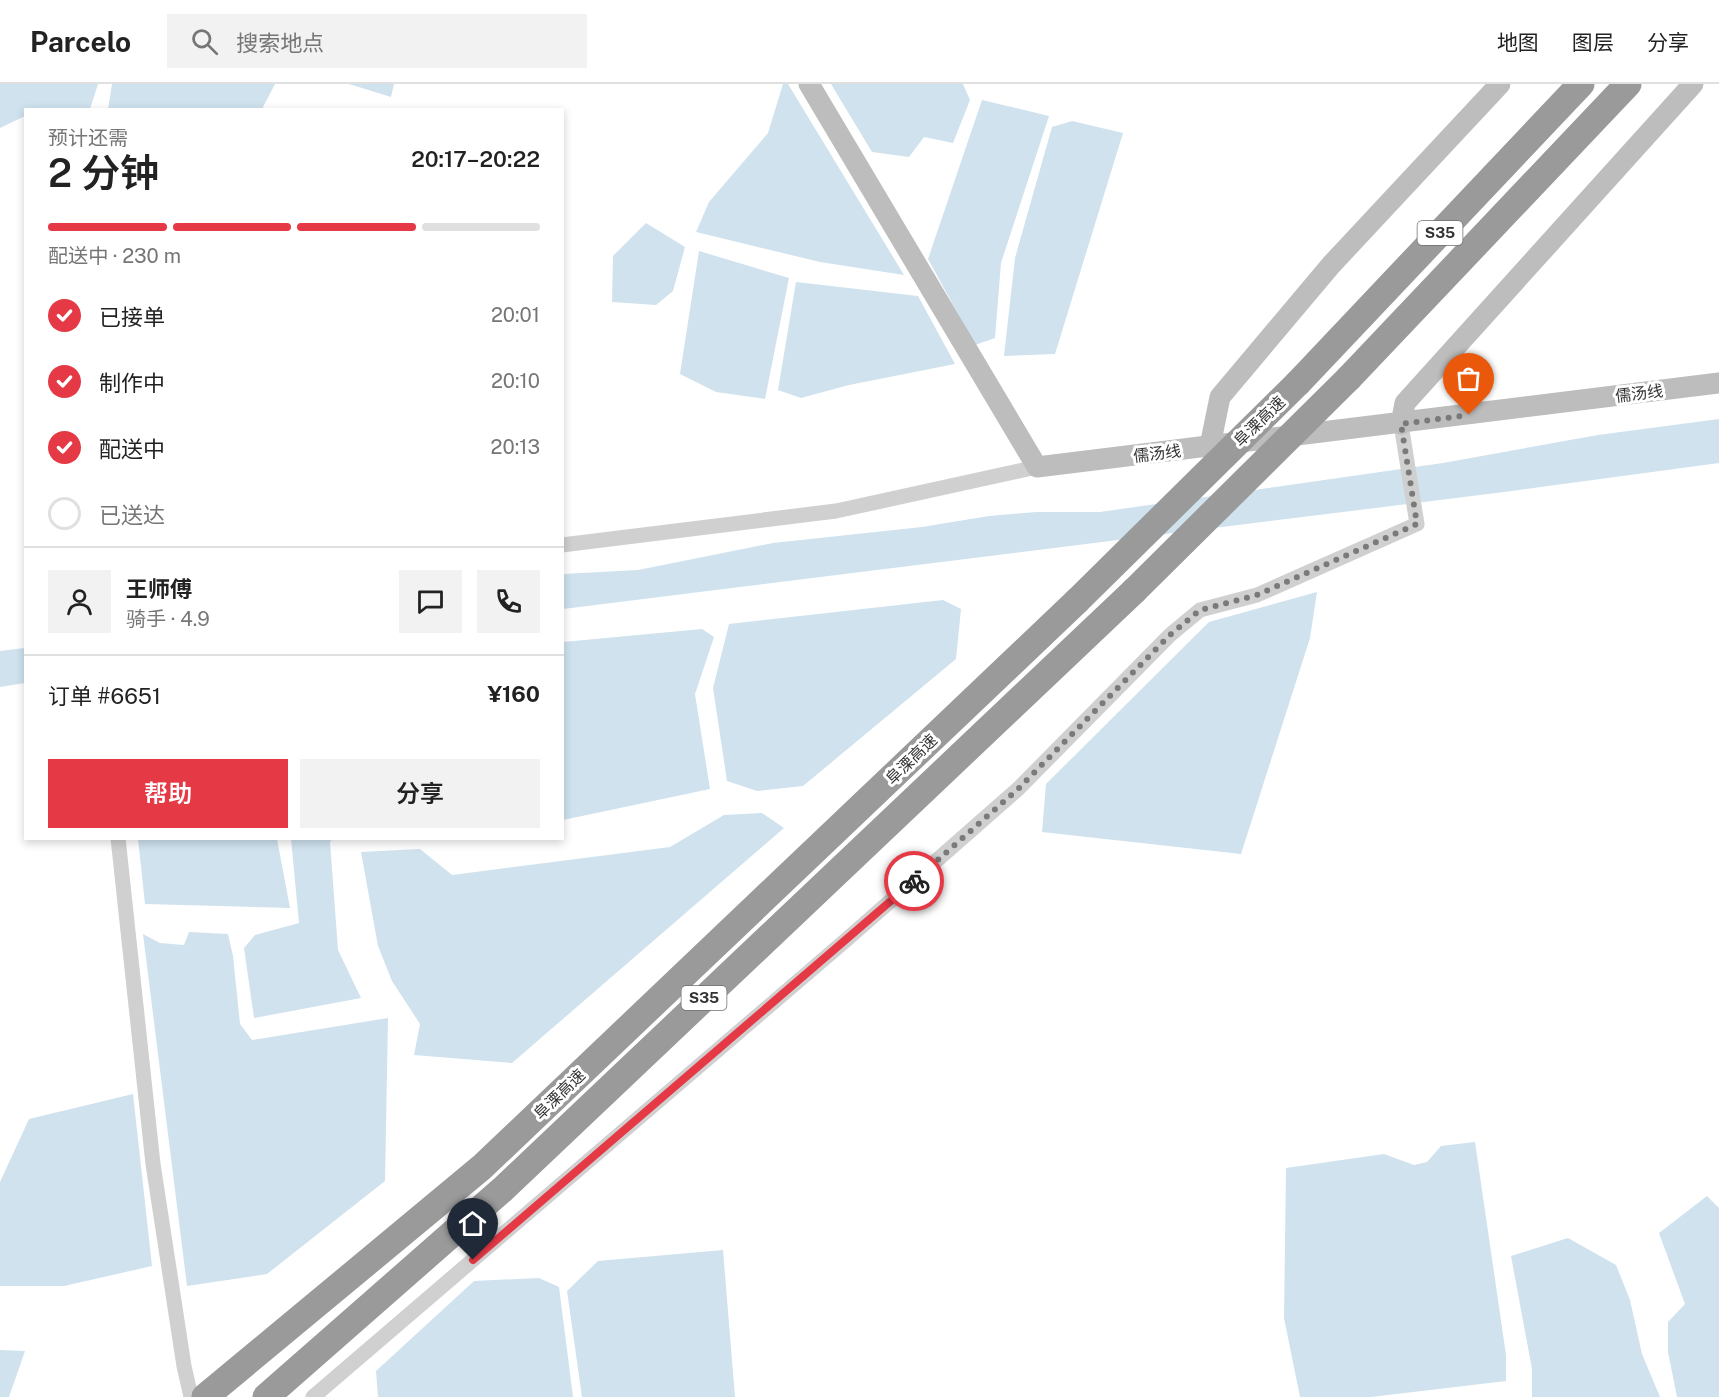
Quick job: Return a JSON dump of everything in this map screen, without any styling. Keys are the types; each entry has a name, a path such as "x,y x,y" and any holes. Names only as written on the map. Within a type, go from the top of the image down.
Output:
{"highway":[{"name":"阜溧高速","path":"204,1394 482,1167 1077,601 1298,383 1581,84"},
{"name":"阜溧高速","path":"266,1397 503,1189 1134,591 1349,378 1628,84"}],"street":[{"path":"564,545 836,511 1037,467 809,84"},
{"path":"1210,446 1220,397 1331,265 1500,84"},
{"path":"313,1397 1018,789 1170,635 1200,610 1257,595 1417,524 1401,424 1405,403 1693,84"},
{"name":"儒汤线","path":"1037,467 1401,424 1719,383"},
{"path":"118,840 153,1164 184,1366 204,1394"}],"water":[{"path":"0,84 98,84 90,108 24,108 24,116 0,128"},
{"path":"112,84 275,84 263,108 108,108"},
{"path":"349,84 394,84 391,97"},
{"path":"783,84 788,84 904,275 820,262 696,232 709,202 768,133"},
{"path":"831,84 963,84 970,100 953,143 924,137 909,157 872,152"},
{"path":"982,100 1049,116 1001,263 995,338 975,345 928,259"},
{"path":"1072,121 1123,133 1055,354 1004,356 1015,258 1052,127"},
{"path":"646,223 685,247 673,291 656,305 612,302 613,256"},
{"path":"699,251 789,278 765,399 716,392 680,374"},
{"path":"796,282 918,296 955,364 849,385 801,398 778,390"},
{"path":"1719,419 1719,463 1504,492 564,609 564,574 638,570 773,543 922,527 989,516 1036,512 1100,512 1443,463 1598,435"},
{"path":"1317,592 1310,638 1241,854 1042,832 1046,784 1209,622"},
{"path":"943,600 961,609 956,659 803,786 757,791 727,781 713,688 729,624"},
{"path":"702,629 714,637 695,694 710,789 564,820 564,642"},
{"path":"24,648 24,683 0,687 0,651"},
{"path":"762,813 784,828 512,1063 414,1055 420,1024 392,981 378,946 361,852 420,849 452,875 670,847 724,815"},
{"path":"138,840 277,840 290,908 145,904"},
{"path":"291,840 331,840 338,950 361,998 254,1018 244,948 255,935 299,923"},
{"path":"189,932 228,934 233,956 240,1024 252,1040 388,1018 385,1181 267,1274 187,1286 143,934 160,943 184,945"},
{"path":"133,1094 152,1266 64,1286 0,1286 0,1182 29,1119"},
{"path":"1475,1142 1506,1355 1506,1381 1371,1397 1300,1397 1284,1318 1286,1168 1384,1154 1414,1165 1427,1162 1441,1146"},
{"path":"1707,1196 1719,1208 1719,1397 1677,1397 1668,1352 1668,1322 1685,1304 1659,1233"},
{"path":"1568,1238 1616,1265 1630,1300 1642,1354 1660,1397 1532,1397 1532,1369 1511,1256"},
{"path":"723,1250 735,1397 582,1397 567,1291 598,1261"},
{"path":"539,1278 559,1287 573,1397 378,1397 376,1371 474,1281"},
{"path":"0,1350 25,1351 9,1397 0,1397"}],"way so far":[{"path":"914,881 1018,789 1170,635 1200,610 1257,595 1417,524 1401,424 1469,415"}],"route":[{"path":"473,1260 914,881"}]}
